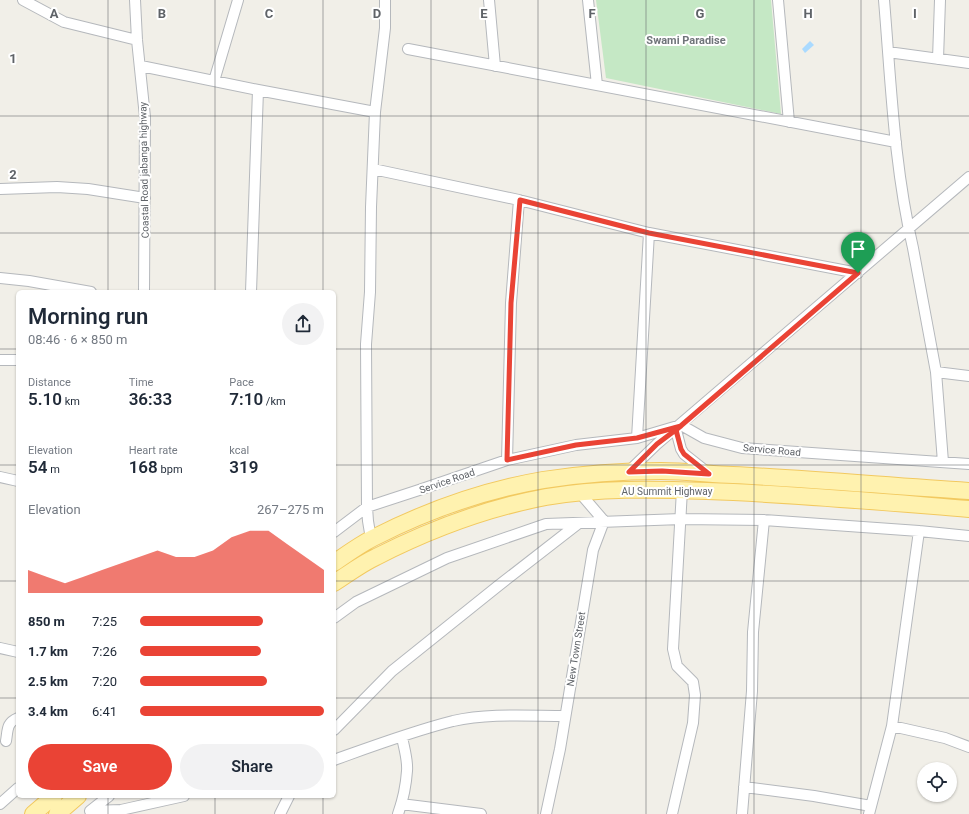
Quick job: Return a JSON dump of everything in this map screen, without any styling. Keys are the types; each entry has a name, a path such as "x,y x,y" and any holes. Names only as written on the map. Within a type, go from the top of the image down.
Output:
{"main road":[{"name":"AU Summit Highway","path":"336,562 371,539 409,521 461,502 510,487 579,476 662,471 969,491"},
{"name":"AU Summit Highway","path":"336,582 374,558 417,537 467,518 514,504 547,497 580,493 653,489 762,493 969,509"},
{"path":"33,814 52,798"},
{"path":"57,814 76,798"}],"street":[{"path":"23,0 64,22 137,40"},
{"name":"Coastal Road jabanga highway","path":"135,0 137,40 145,117 144,290"},
{"path":"214,81 238,0"},
{"path":"371,539 367,507 366,344 370,292 371,207 375,112 385,28 385,0"},
{"path":"489,0 495,66"},
{"path":"588,0 596,85"},
{"path":"778,0 789,122"},
{"path":"884,0 896,142 908,228 936,372 944,462"},
{"path":"938,59 940,0"},
{"path":"408,49 896,142"},
{"path":"888,52 969,63"},
{"path":"140,66 375,112"},
{"path":"251,290 258,90"},
{"path":"373,169 520,200 649,233 858,273"},
{"path":"629,472 657,444 678,428 908,228 969,177"},
{"path":"0,189 57,187 88,188 145,198"},
{"path":"507,460 511,303 520,200"},
{"path":"637,438 649,233"},
{"path":"0,278 29,281 81,290"},
{"path":"0,360 16,360"},
{"path":"936,372 969,376"},
{"path":"678,428 681,449 684,454 709,474"},
{"name":"Service Road","path":"336,530 367,507 507,460 576,445 637,438 678,428 704,438 742,448 969,464"},
{"path":"0,477 16,481"},
{"path":"672,814 693,723 695,696 693,682 677,666 673,649 682,490"},
{"path":"580,493 604,521"},
{"path":"336,617 356,602 447,558 546,524 681,519 764,520 969,536"},
{"path":"742,814 752,691 753,632 764,520"},
{"name":"New Town Street","path":"546,814 566,716 593,550 604,521"},
{"path":"336,728 392,671 579,523"},
{"path":"744,787 814,796 870,810 892,726 919,531"},
{"path":"0,648 16,652"},
{"path":"336,759 453,721 487,716 566,716"},
{"path":"6,741 9,724 12,720 16,719"},
{"path":"892,726 945,738 969,747"},
{"path":"398,814 402,804 407,770 406,755 402,737"},
{"path":"0,804 16,790"},
{"path":"89,812 106,798"},
{"path":"89,812 121,810 175,798"},
{"path":"280,814 288,798"},
{"path":"402,804 481,814"}],"green space":[{"path":"596,0 771,0 781,114 606,78"}],"water":[{"path":"810,41 814,45 805,53 802,49"}],"district":[{"name":"Swami Paradise","path":"686,40"}],"route":[{"path":"858,273 649,233 520,200 511,303 507,460 576,445 637,438 681,426 657,444 629,472 662,471 709,474 684,454 681,449 676,430 858,273"}]}
